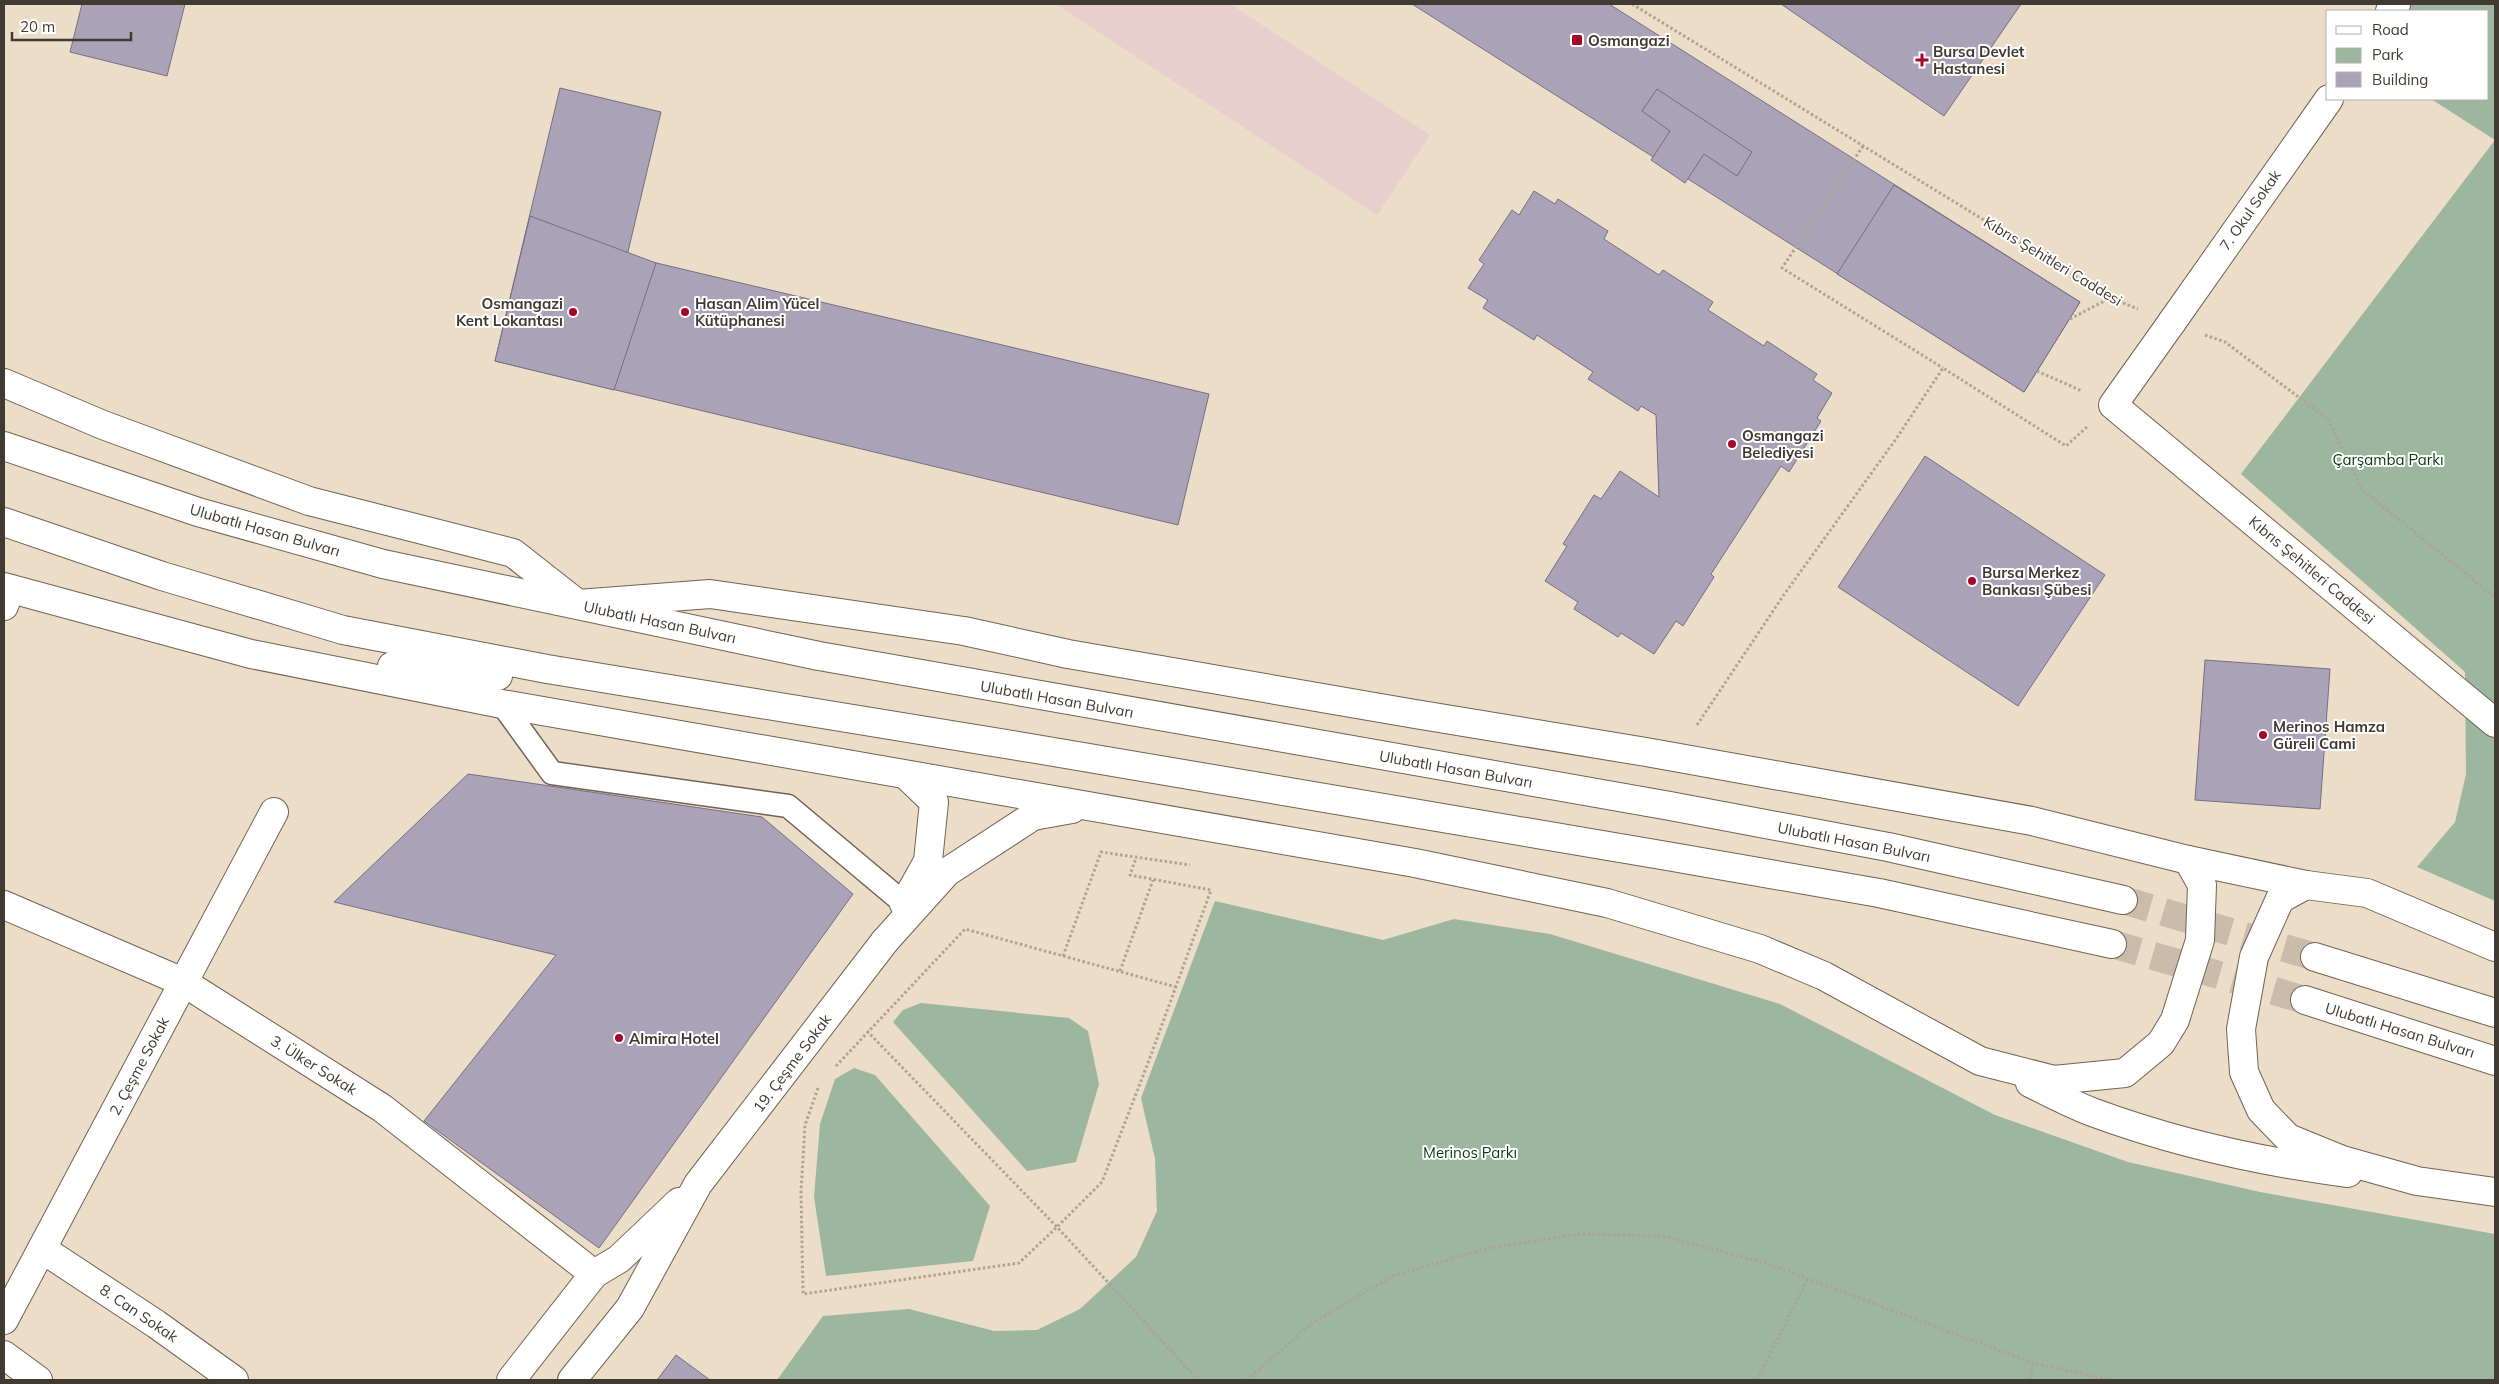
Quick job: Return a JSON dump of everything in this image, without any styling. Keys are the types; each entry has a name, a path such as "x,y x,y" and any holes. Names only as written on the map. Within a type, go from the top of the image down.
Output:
{"main road":[{"name":"7. Okul Sokak","path":"2172,322 2328,100"},
{"path":"2113,405 2172,322"},
{"path":"4,383 103,425 309,501 513,553 578,604 710,594 964,631 1078,655 1676,757 2032,821 2188,860 2306,885 2367,893 2495,947"},
{"name":"Kıbrıs Şehitleri Caddesi","path":"2113,405 2495,723"},
{"name":"Ulubatlı Hasan Bulvarı","path":"4,446 198,512 383,564 819,656 1660,804 1888,847 2123,900"},
{"path":"4,522 162,576 343,630 547,670 708,694 1879,893 2112,944"},
{"path":"6,594 251,654 502,704 906,775 1093,805 1415,863 1616,906 1760,948 1824,976 1980,1061 2092,1112 2203,1146 2283,1165 2495,1192"},
{"path":"251,654 708,694"},
{"path":"885,941 928,861 934,802 906,775"},
{"path":"885,941 947,872 995,840 1033,816 1093,805"},
{"name":"2. Çeşme Sokak","path":"4,1320 274,812"},
{"path":"1980,1061 2054,1080 2125,1073 2161,1043 2175,1020 2200,940 2202,885 2188,860"},
{"path":"2306,885 2280,899 2254,957 2241,1029 2244,1072 2261,1110 2288,1138 2342,1160 2417,1182"},
{"name":"3. Ülker Sokak","path":"4,905 184,982 382,1108 594,1274"},
{"name":"19. Çeşme Sokak","path":"511,1380 594,1274 620,1259 698,1184 885,941"},
{"path":"2315,957 2495,1013"},
{"name":"Ulubatlı Hasan Bulvarı","path":"2305,1000 2495,1061"},
{"name":"19. Çeşme Sokak","path":"572,1380 630,1308 698,1184"},
{"name":"8. Can Sokak","path":"42,1249 156,1324 234,1380"},
{"path":"4,1355 38,1380"}],"lane":[{"path":"502,704 552,773 788,806 905,904"}],"path":[{"name":"Kıbrıs Şehitleri Caddesi","path":"1632,4 2111,298 2225,342 2328,419 2362,490 2495,597"},
{"path":"1863,146 1782,268 2066,446 2113,405 2037,370"},
{"path":"2070,319 2111,298"},
{"path":"1676,757 1783,596 1896,439 1943,368"},
{"path":"1064,956 1101,852 1190,865"},
{"path":"819,1085 805,1125 802,1192 803,1294 1019,1263 1102,1182 1211,890 1130,875 1136,858"},
{"path":"1120,971 1153,880"},
{"path":"831,1071 965,929 1176,986"},
{"path":"867,1031 1057,1227 1198,1380"},
{"path":"1247,1380 1312,1322 1393,1276 1488,1248 1582,1234 1663,1236 1768,1264 2032,1363 2110,1380"},
{"path":"1757,1380 1808,1278"},
{"path":"2030,1380 2032,1363"}],"shaded area":[{"path":"1056,4 1230,4 1430,135 1377,215"}],"green space":[{"path":"2412,4 2495,4 2495,140 2433,100 2489,100 2489,10 2408,10"},
{"name":"Çarşamba Parkı","path":"2495,140 2495,901 2417,867 2455,822 2466,774 2465,672 2241,474"},
{"name":"Merinos Parkı","path":"1215,901 1383,940 1454,919 1550,934 1780,1004 1995,1115 2128,1162 2260,1192 2495,1234 2495,1380 777,1380 823,1316 909,1309 994,1331 1037,1330 1080,1309 1136,1257 1157,1211 1155,1159 1141,1098"},
{"path":"921,1003 1069,1018 1088,1031 1099,1084 1076,1162 1027,1171 893,1022 903,1010"},
{"path":"854,1068 875,1075 990,1206 973,1261 826,1276 814,1197 820,1124 835,1079"}],"building":[{"path":"82,4 185,4 167,76 70,52"},
{"path":"1412,4 1609,4 2080,302 2024,392"},
{"name":"Bursa Devlet Hastanesi","path":"1781,4 2021,4 1944,116"},
{"name":"Hasan Alim Yücel Kütüphanesi","path":"560,88 661,112 627,256 1209,394 1178,525 495,361"},
{"path":"1657,89 1752,152 1737,176 1704,154 1685,183 1651,160 1670,131 1642,111"},
{"path":"1894,185 2080,302 2024,392 1837,274"},
{"name":"Osmangazi Belediyesi","path":"1534,191 1555,204 1558,199 1608,231 1604,239 1659,275 1663,270 1713,302 1708,310 1764,346 1767,341 1817,374 1813,380 1832,393 1817,418 1821,421 1789,472 1781,466 1711,574 1714,577 1683,626 1676,621 1654,654 1621,633 1618,637 1574,609 1578,602 1545,581 1567,546 1563,544 1594,495 1601,499 1620,471 1659,497 1656,415 1641,406 1638,411 1588,379 1593,372 1537,335 1534,340 1483,308 1488,300 1468,288 1484,264 1479,260 1512,210 1519,215"},
{"name":"Osmangazi Kent Lokantası","path":"530,216 656,263 614,390 495,361"},
{"name":"Bursa Merkez Bankası Şübesi","path":"1925,456 2105,575 2018,706 1838,587"},
{"name":"Merinos Hamza Güreli Cami","path":"2205,660 2330,669 2320,809 2195,800"},
{"name":"Almira Hotel","path":"468,774 762,817 853,894 599,1248 424,1121 556,955 334,902"},
{"path":"676,1355 710,1380 657,1380"}],"tunnel":[{"path":"2123,900 2315,957"},
{"path":"2112,944 2305,1000"}],"place":[{"name":"Osmangazi","path":"1577,40"},
{"name":"Bursa Devlet Hastanesi","path":"1922,60"},
{"name":"Osmangazi Kent Lokantası","path":"573,312"},
{"name":"Hasan Alim Yücel Kütüphanesi","path":"685,312"},
{"name":"Osmangazi Belediyesi","path":"1732,444"},
{"name":"Bursa Merkez Bankası Şübesi","path":"1972,581"},
{"name":"Merinos Hamza Güreli Cami","path":"2263,735"},
{"name":"Almira Hotel","path":"619,1038"}]}
